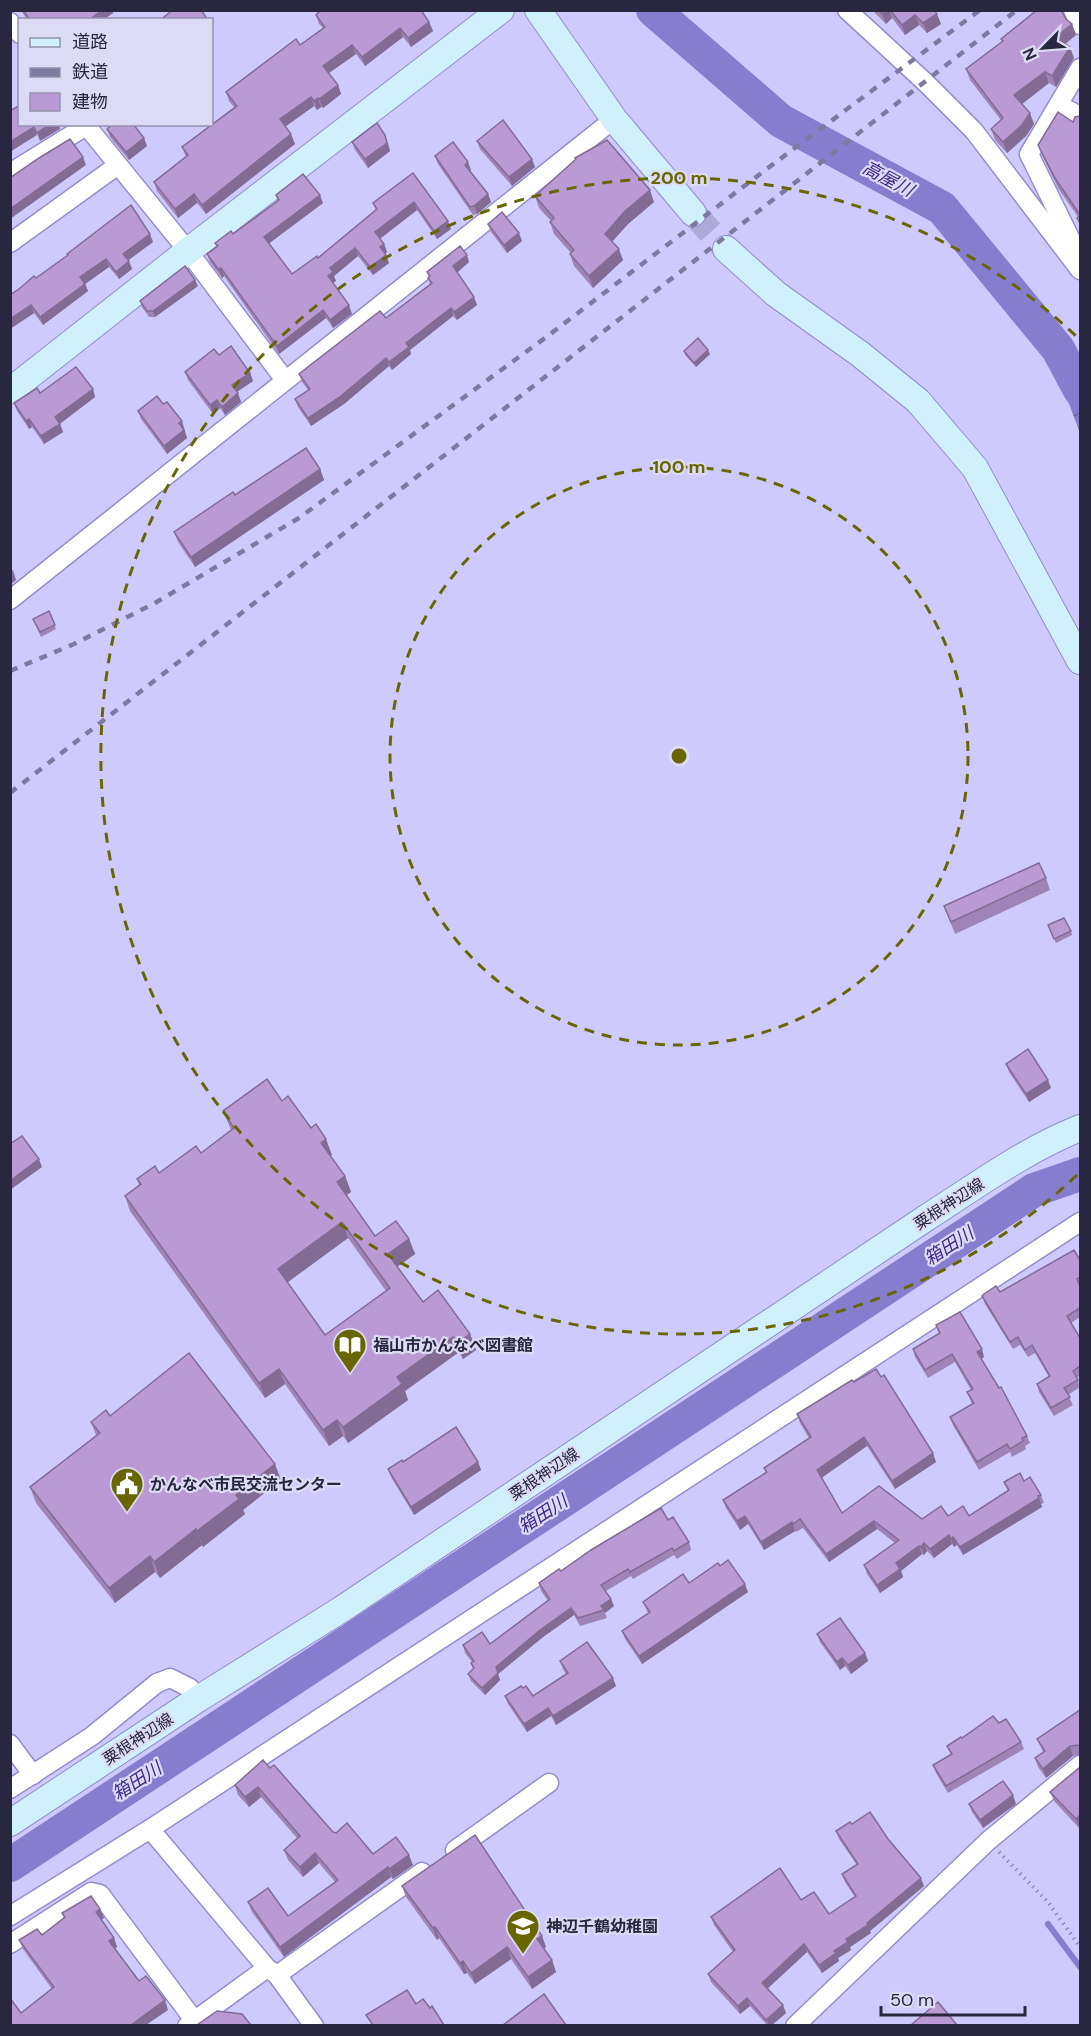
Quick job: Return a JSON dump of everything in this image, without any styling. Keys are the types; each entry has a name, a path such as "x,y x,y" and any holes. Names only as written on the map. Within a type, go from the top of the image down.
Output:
{"street":[{"path":"10,391 501,10"},
{"path":"538,10 614,119 693,213"},
{"path":"847,10 920,76 974,131 1080,270"},
{"path":"1073,10 1080,25"},
{"path":"1080,68 1029,154 1074,246 1080,253"},
{"path":"1059,105 1080,116"},
{"path":"10,600 614,119"},
{"path":"10,173 84,126"},
{"path":"87,126 188,251 285,380"},
{"path":"10,243 118,165"},
{"path":"726,249 776,294 860,354 918,401 975,468 1080,661"},
{"name":"粟根神辺線","path":"10,1823 198,1699 342,1610 926,1218 1006,1167 1058,1137 1080,1128"},
{"path":"10,1916 150,1829 1080,1222"},
{"path":"10,1789 92,1736 157,1683 170,1678 190,1688 198,1699"},
{"path":"10,1744 33,1775"},
{"path":"795,2025 988,1841 1080,1765"},
{"path":"10,1944 91,1892 100,1894 190,2023 272,1972 437,1862 549,1783"},
{"path":"150,1829 314,2025"}],"path":[{"path":"988,1841 1048,1902 1080,1947"}],"water":[{"path":"1080,377 1080,433 1063,388"}],"building":[{"path":"23,10 102,10 92,18 29,18"},
{"path":"173,10 201,10 206,17 205,18 163,18"},
{"path":"321,10 421,10 429,22 408,38 400,28 362,57 352,45 323,66 338,85 319,99 314,101 311,97 280,119 291,134 202,205 194,194 175,209 154,182 188,155 182,147 237,106 226,92 296,39 300,45 325,27 316,15"},
{"path":"890,10 934,10 937,14 923,23 915,15 902,25"},
{"path":"1037,10 1061,10 1072,24 1055,38 1070,47 1052,76 1045,72 1014,95 1030,113 1022,125 1003,142 991,129 1003,118 966,69 1003,41 1001,39"},
{"path":"18,106 18,126 48,126 37,133 34,127 10,142 10,111"},
{"path":"1058,112 1073,122 1075,117 1080,116 1080,215 1055,178 1038,145"},
{"path":"503,120 532,159 509,177 477,141"},
{"path":"377,123 387,143 365,159 352,142"},
{"path":"111,126 135,126 144,138 126,152 107,129"},
{"path":"70,139 83,157 10,209 10,178"},
{"path":"607,140 650,190 624,212 605,234 619,249 589,276 570,254 574,250 550,222 554,218 535,196 575,158"},
{"path":"453,142 468,162 465,165 488,194 474,206 470,207 435,156"},
{"path":"413,173 448,221 434,231 414,202 375,232 384,244 380,247 386,255 370,267 355,248 330,268 333,272 328,276 349,305 330,320 323,310 277,346 221,268 219,270 207,254 218,246 215,243 231,231 233,234 279,200 276,195 303,174 320,195 264,237 292,274 317,256 318,258 377,209 373,203"},
{"path":"131,205 150,234 123,254 129,261 116,272 106,259 80,277 85,284 40,317 31,305 10,319 10,295 34,276 36,278 68,255"},
{"path":"502,212 519,233 504,245 488,224"},
{"path":"460,246 467,255 453,266 474,297 454,312 451,308 406,343 409,347 389,362 386,358 341,396 308,418 295,399 310,389 299,374 380,311 386,318 432,283 427,272"},
{"path":"185,266 195,280 153,311 147,311 140,301"},
{"path":"698,338 708,350 694,363 684,351"},
{"path":"231,346 250,373 232,385 238,393 222,407 217,400 210,405 185,372 214,349 219,355"},
{"path":"76,367 93,389 55,417 60,424 41,436 29,419 26,421 14,403 37,388 40,393"},
{"path":"157,396 163,404 167,402 182,421 179,423 184,430 164,446 138,411"},
{"path":"306,448 320,469 191,557 174,532 233,492 235,495"},
{"path":"49,611 55,625 40,632 33,619"},
{"path":"1039,863 1046,878 951,922 944,906"},
{"path":"1064,918 1071,931 1054,939 1048,925"},
{"path":"1028,1049 1048,1080 1026,1094 1006,1064"},
{"path":"267,1079 282,1101 288,1096 311,1128 316,1124 326,1139 321,1143 345,1176 337,1182 375,1236 396,1221 409,1239 388,1254 423,1302 438,1290 470,1334 458,1343 453,1337 397,1377 402,1384 343,1427 337,1420 323,1430 279,1369 259,1383 125,1196 141,1184 137,1179 155,1166 159,1173 196,1146 201,1153 234,1128 223,1111","holes":["342,1222 390,1288 325,1335 278,1269"]},
{"path":"22,1136 39,1159 10,1181 10,1144"},
{"path":"1074,1250 1080,1260 1080,1277 1077,1279 1080,1286 1080,1308 1067,1316 1080,1338 1080,1366 1073,1371 1078,1380 1064,1388 1070,1397 1051,1408 1037,1384 1050,1376 1032,1345 1025,1350 1018,1337 1010,1342 982,1296 996,1286 1000,1292"},
{"path":"960,1312 982,1349 977,1352 999,1388 1001,1387 1027,1436 1010,1449 1007,1444 977,1462 950,1417 974,1403 967,1392 973,1389 952,1354 925,1370 913,1349 940,1333 936,1325"},
{"path":"189,1353 275,1464 236,1495 239,1499 197,1531 196,1529 154,1562 150,1556 109,1588 30,1487 100,1433 91,1422 106,1410 110,1416"},
{"path":"876,1369 881,1377 884,1375 933,1453 892,1481 864,1437 817,1470 842,1513 879,1486 922,1519 941,1506 948,1516 963,1506 969,1516 1009,1490 1004,1482 1020,1473 1024,1481 1030,1477 1041,1495 960,1547 949,1535 930,1549 924,1543 896,1563 900,1569 877,1585 864,1565 899,1540 874,1521 826,1554 800,1519 761,1542 745,1516 737,1521 723,1500 767,1472 764,1468 811,1437 797,1414 852,1380 854,1382"},
{"path":"456,1427 478,1462 411,1507 388,1469 402,1460 403,1462"},
{"path":"661,1508 668,1520 673,1517 689,1542 674,1551 672,1548 630,1572 628,1569 601,1585 611,1599 601,1606 604,1610 578,1618 571,1608 540,1630 496,1667 498,1673 482,1688 468,1674 474,1668 471,1663 474,1661 463,1645 482,1632 490,1644 550,1599 539,1583"},
{"path":"728,1560 745,1584 639,1656 622,1631 650,1612 643,1602 683,1574 689,1583 718,1563 720,1566"},
{"path":"840,1618 865,1653 848,1665 842,1658 837,1662 817,1634"},
{"path":"587,1642 613,1678 553,1716 548,1708 524,1724 505,1696 521,1686 523,1688 526,1686 533,1696 568,1673 560,1661"},
{"path":"1080,1710 1080,1745 1070,1746 1043,1769 1035,1758 1045,1751 1037,1739"},
{"path":"993,1716 999,1723 1006,1719 1021,1742 946,1786 933,1765 952,1754 947,1746"},
{"path":"263,1760 270,1768 274,1765 333,1832 336,1833 347,1823 373,1854 396,1837 409,1855 389,1869 388,1867 280,1947 248,1902 268,1888 288,1916 338,1880 315,1853 300,1867 284,1850 300,1836 258,1787 245,1797 235,1785"},
{"path":"1080,1767 1080,1815 1076,1819 1050,1792"},
{"path":"1003,1781 1013,1795 980,1820 969,1804"},
{"path":"870,1812 888,1839 921,1878 867,1923 868,1925 846,1939 848,1942 819,1965 804,1944 762,1983 783,2005 766,2020 747,1998 738,2006 708,1974 735,1950 711,1917 780,1868 801,1900 814,1892 829,1914 856,1896 842,1874 858,1864 836,1831"},
{"path":"475,1835 542,1936 537,1939 552,1960 528,1977 507,1947 471,1973 463,1961 460,1963 402,1886"},
{"path":"91,1896 100,1909 96,1912 114,1938 109,1941 139,1981 146,1976 165,2000 131,2025 10,2025 10,1998 21,2013 54,1987 19,1940 37,1929 42,1935 65,1917 62,1913"},
{"path":"407,1990 416,2004 423,1999 430,2008 432,2006 444,2025 373,2025 366,2015"},
{"path":"544,1994 566,2025 503,2025"},
{"path":"938,2002 957,2025 911,2025"},
{"path":"217,2011 242,2014 251,2025 197,2025"}],"waterway":[{"name":"高屋川","path":"653,10 781,121 942,208 1058,349 1080,390"},
{"name":"箱田川","path":"10,1865 1034,1190 1080,1174"},
{"path":"1048,1924 1080,1967"}],"tunnel":[{"path":"693,213 726,249"}],"railway":[{"path":"10,671 74,644 155,603 299,518 549,335 980,10"},
{"path":"10,793 1017,10"}],"place":[{"name":"福山市かんなべ図書館","path":"350,1374"},
{"name":"かんなべ市民交流センター","path":"127,1513"},
{"name":"神辺千鶴幼稚園","path":"523,1955"}]}
